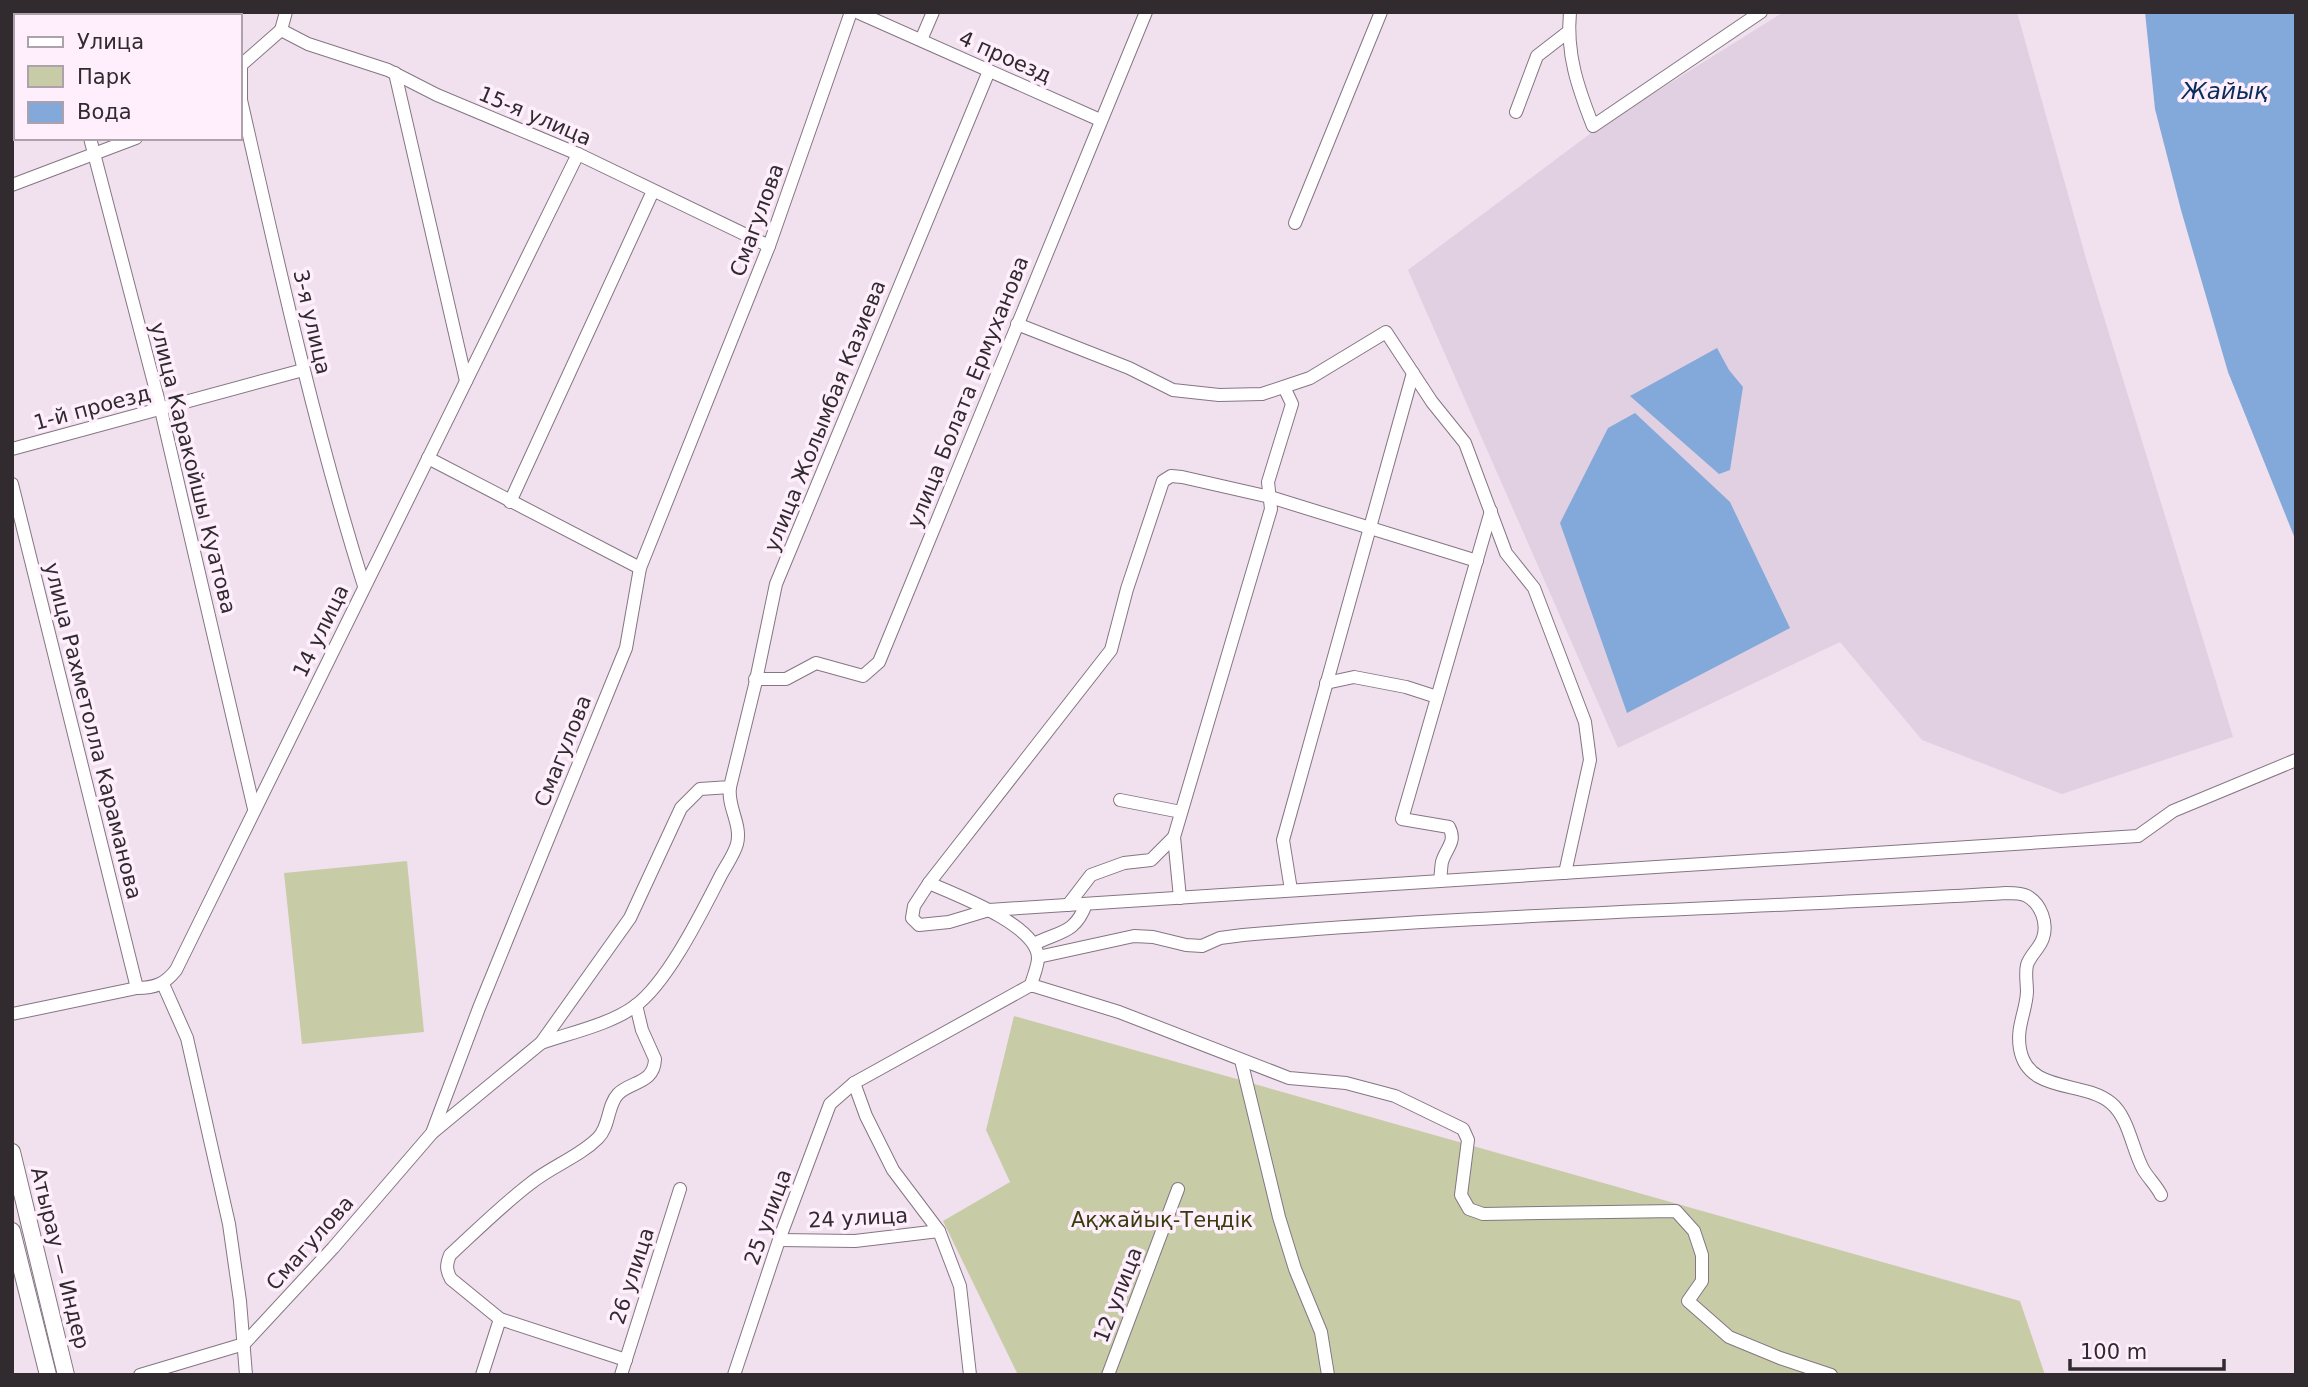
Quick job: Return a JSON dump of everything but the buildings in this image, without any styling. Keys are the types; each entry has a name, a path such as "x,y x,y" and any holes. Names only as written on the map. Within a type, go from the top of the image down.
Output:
{"main road":[{"name":"Атырау — Индер","path":"12,1152 66,1375"},
{"name":"Атырау — Индер","path":"12,1231 15,1256 48,1375"},
{"path":"12,1275 27,1292"}],"street":[{"path":"242,63 281,30 286,12"},
{"name":"Смагулова","path":"244,1344 334,1248 432,1133 479,1008 626,648 640,568 769,246 851,12"},
{"name":"4 проезд","path":"857,12 1100,120"},
{"path":"921,40 933,12"},
{"name":"улица Болата Ермуханова","path":"755,680 786,679 816,663 863,676 879,662 1146,12"},
{"path":"1295,223 1381,12"},
{"path":"1570,12 1568,32 1574,78 1593,126 1760,12"},
{"name":"15-я улица","path":"281,30 308,44 395,73 437,95 578,154 769,246"},
{"path":"1516,112 1538,56 1568,32"},
{"name":"улица Жолымбая Казиева","path":"541,1044 624,1013 654,990 697,922 737,845 738,829 728,796 776,584 989,71"},
{"path":"395,73 466,381"},
{"name":"3-я улица","path":"242,104 303,370 364,586"},
{"name":"улица Каракойшы Куатова","path":"90,140 161,410 254,809"},
{"path":"12,185 131,140"},
{"name":"14 улица","path":"163,984 176,970 578,154"},
{"path":"510,502 653,191"},
{"path":"1017,324 1129,368 1173,390 1219,396 1262,394 1310,378 1386,332 1432,402 1465,443 1506,553 1534,588 1585,722 1590,760 1565,873"},
{"name":"1-й проезд","path":"12,449 303,370"},
{"path":"1291,890 1283,840 1413,373"},
{"path":"1180,898 1174,837 1271,509 1268,482 1292,404 1284,387"},
{"path":"428,458 640,568"},
{"path":"1477,561 1270,497 1171,476 1164,481 1111,650 929,883 914,906 912,918 919,926 949,922 989,910 2138,836 2173,811 2296,760"},
{"name":"улица Рахметолла Караманова","path":"12,484 137,988"},
{"path":"1440,880 1442,859 1451,846 1452,834 1449,827 1402,819 1491,511"},
{"path":"1326,683 1354,677 1406,687 1437,697"},
{"name":"улица Жолымбая Казиева","path":"432,1133 541,1044 630,918 681,808 700,789 730,787"},
{"path":"1120,800 1181,812"},
{"path":"1068,905 1091,876 1124,863 1151,860 1174,837"},
{"path":"929,883 989,910 1011,923 1034,944 1038,957 1031,985 1119,1012 1289,1078 1346,1083 1395,1096 1462,1129 1468,1140 1461,1195 1469,1209 1483,1214 1676,1211 1694,1231 1702,1255 1702,1280 1688,1301 1729,1337 1831,1375"},
{"path":"1038,957 1134,936 1202,946 1220,938 1243,935 1423,921 2007,892 2026,895 2039,908 2045,922 2043,937 2028,962 2025,1001 2018,1030 2020,1051 2027,1068 2062,1087 2082,1091 2112,1103 2124,1121 2144,1172 2161,1195"},
{"path":"1034,944 1072,928 1086,904"},
{"path":"12,1014 163,984 187,1038 229,1224 246,1375"},
{"name":"25 улица","path":"734,1375 779,1240 830,1104 854,1083 1031,985"},
{"path":"626,1360 500,1319 451,1279 447,1272 450,1255 531,1183 582,1152 600,1136 615,1097 648,1078 655,1059 642,1030 636,1005"},
{"path":"1241,1059 1279,1217 1295,1269 1321,1332 1328,1375"},
{"path":"854,1083 866,1116 893,1170 939,1231 960,1286 970,1375"},
{"name":"26 улица","path":"621,1375 680,1189"},
{"name":"12 улица","path":"1108,1375 1178,1189"},
{"name":"24 улица","path":"779,1240 855,1241 939,1231"},
{"path":"15,1256 37,1251"},
{"path":"482,1375 500,1319"},
{"path":"140,1375 244,1344"}],"shaded area":[{"path":"2017,12 2087,262 2233,737 2062,794 1922,740 1840,642 1618,748 1408,270 1595,130 1782,13"}],"green space":[{"path":"407,861 424,1032 302,1044 284,873"},
{"name":"Ақжайық-Теңдік","path":"1014,1016 2020,1301 2045,1375 1018,1375 943,1221 1010,1182 986,1130"}],"water":[{"name":"Жайық","path":"2145,12 2296,12 2296,541 2228,372 2181,210 2155,109"},
{"path":"1717,348 1729,370 1743,387 1730,470 1719,474 1630,396"},
{"path":"1635,413 1730,502 1790,628 1627,713 1560,523 1608,428"}]}
